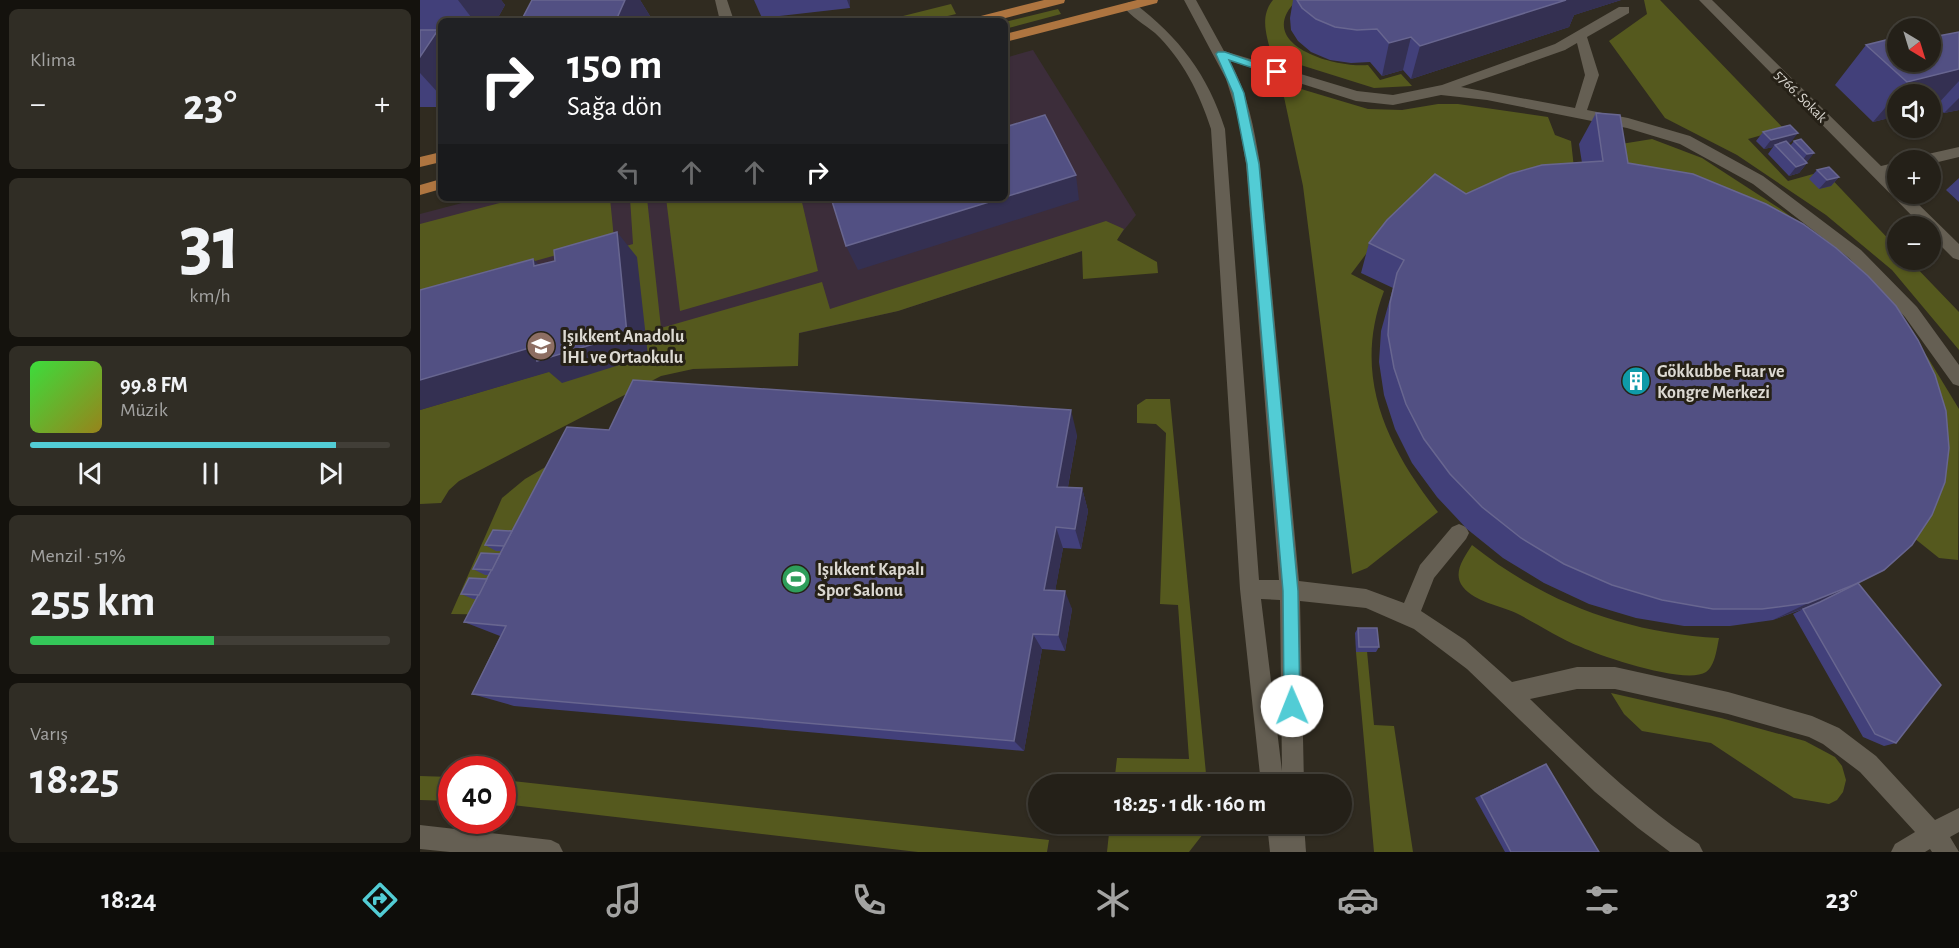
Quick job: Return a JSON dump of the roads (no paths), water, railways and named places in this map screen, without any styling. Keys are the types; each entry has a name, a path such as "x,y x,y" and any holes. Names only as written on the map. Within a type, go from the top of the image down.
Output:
{"main road":[{"path":"990,18 1059,0"},
{"path":"1008,37 1127,3 1152,0"},
{"path":"420,162 438,158"},
{"path":"420,190 438,185"}],"street":[{"path":"722,0 726,18"},
{"path":"1190,0 1221,54 1238,93 1253,164 1290,591 1293,774"},
{"name":"5766. Sokak","path":"1705,0 1887,182"},
{"path":"1127,3 1154,25 1195,72 1205,89 1218,129 1250,590 1271,774"},
{"path":"1221,54 1356,96 1393,99 1441,90 1537,57 1581,37 1624,10"},
{"path":"1579,113 1594,81 1591,64 1581,37"},
{"path":"1441,90 1487,95 1662,131 1728,161 1824,228 1884,282 1911,312 1959,379"},
{"path":"1941,156 1959,152"},
{"path":"1877,172 1887,170"},
{"name":"5766. Sokak","path":"1909,204 1959,254"},
{"path":"1410,614 1427,572 1459,533"},
{"path":"1250,590 1290,591 1378,602 1410,614 1468,656 1620,800 1661,834 1691,852"},
{"path":"1508,693 1577,678 1615,678 1728,703 1812,727 1831,736 1868,764 1948,852"},
{"path":"1903,852 1959,819"},
{"path":"1279,834 1282,852"},
{"path":"1293,834 1294,852"},
{"path":"420,837 551,852"}],"place":[{"name":"Işıkkent Anadolu İHL ve Ortaokulu","path":"541,346"},
{"name":"Gökkubbe Fuar ve Kongre Merkezi","path":"1636,381"},
{"name":"Işıkkent Kapalı Spor Salonu","path":"796,579"}]}
